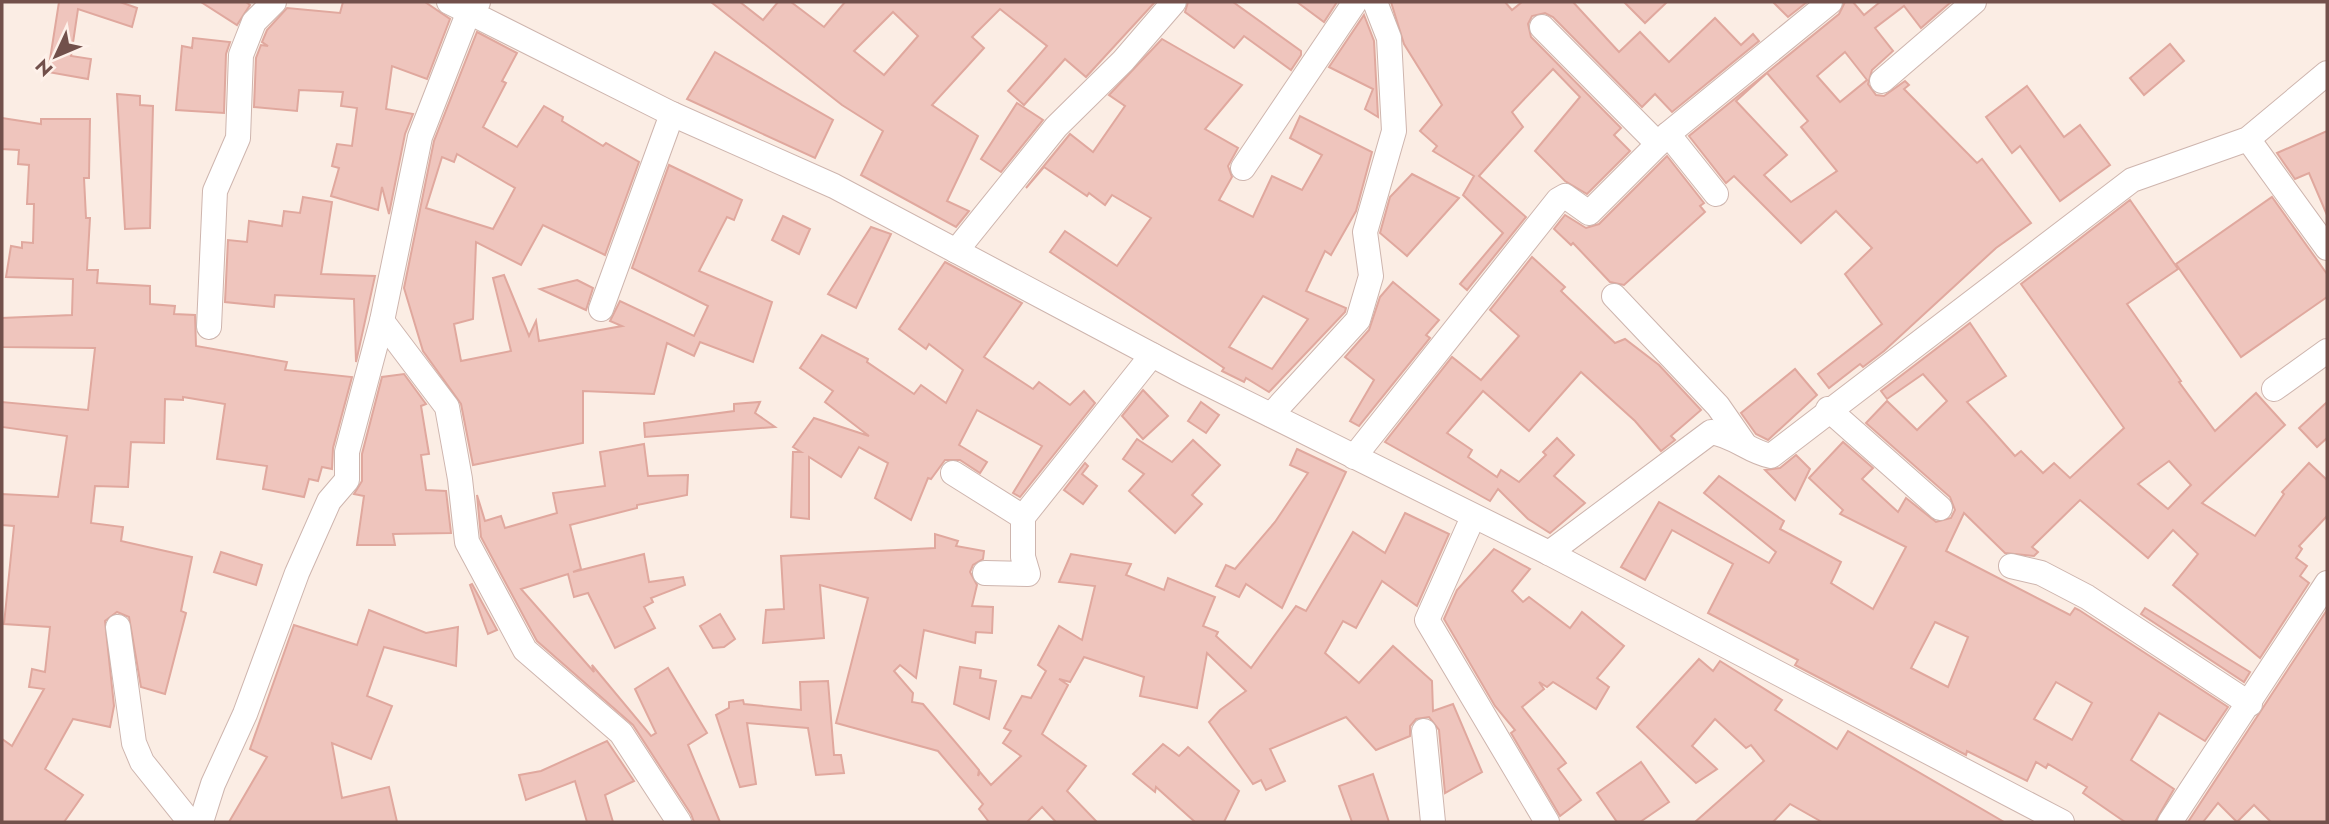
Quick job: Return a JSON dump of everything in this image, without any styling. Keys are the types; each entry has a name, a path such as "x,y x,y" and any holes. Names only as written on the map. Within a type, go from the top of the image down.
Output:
{"street":[{"path":"209,327 215,191 238,138 241,55 254,22 274,2"},
{"path":"956,251 1056,127 1123,61 1174,2"},
{"path":"1243,168 1355,2"},
{"path":"1271,415 1358,320 1371,276 1365,232 1394,131 1389,38 1375,2"},
{"path":"1354,457 1558,200 1565,196 1589,213 1663,139 1830,2"},
{"path":"1882,81 1974,2"},
{"path":"201,822 213,784 245,715 296,573 329,501 347,480 347,452 382,321 420,137 465,5 672,114 834,186 1152,355 1549,553 2062,822"},
{"path":"1542,27 1663,139 1716,194"},
{"path":"1549,553 1711,432 1723,433 1757,453 1771,456 1828,409 2132,180 2248,139 2327,73"},
{"path":"601,309 672,114"},
{"path":"2248,139 2327,248"},
{"path":"1614,296 1718,406 1744,443"},
{"path":"382,321 447,407 460,479 467,542 525,650 621,733 679,822"},
{"path":"2274,389 2327,351"},
{"path":"985,573 1028,574 1023,557 1023,517 1152,355"},
{"path":"1828,409 1940,508"},
{"path":"953,473 1023,517"},
{"path":"1473,517 1426,620 1547,822"},
{"path":"2011,566 2041,573 2087,597 2250,704"},
{"path":"2170,822 2327,583"},
{"path":"118,627 134,743 142,762 190,822"},
{"path":"1424,731 1433,822"}],"building":[{"path":"59,2 120,2 137,8 132,27 78,9 71,56 91,59 88,79 48,72"},
{"path":"201,2 246,2 250,5 237,25"},
{"path":"343,2 425,2 450,19 427,79 392,66 386,109 413,114 405,134 389,214 382,187 378,210 331,196 339,168 332,166 337,144 352,146 357,108 341,106 343,92 299,90 297,111 254,107 256,58 261,45 268,46 262,42 267,30 287,8 340,13"},
{"path":"711,2 740,2 763,20 778,2 791,2 824,27 845,2 1155,2 1086,77 1065,59 1024,105 1008,91 1047,46 1000,9 972,37 984,48 932,105 978,136 947,201 969,211 956,227 861,175 883,131 842,105","holes":["893,12 918,36 884,75 854,51"]},
{"path":"1188,2 1233,2 1301,51 1301,55 1291,70 1244,36 1234,48 1185,12"},
{"path":"1297,2 1337,2 1324,22"},
{"path":"1391,2 1505,2 1512,10 1522,2 1573,2 1619,52 1640,32 1669,62 1715,18 1741,45 1753,34 1759,41 1672,112 1655,94 1642,107 1553,17 1545,13 1532,16 1528,24 1531,37 1621,128 1614,135 1630,151 1587,194 1565,181 1535,151 1580,97 1553,69 1512,112 1523,127 1479,176 1526,217 1467,290 1460,284 1503,233 1463,195 1474,176 1433,151 1437,146 1420,131 1442,105 1404,44"},
{"path":"1624,2 1667,2 1645,23"},
{"path":"1773,2 1807,2 1788,17"},
{"path":"1845,2 1853,2 1864,15 1880,2 1951,2 1921,28 1904,6 1875,28 1893,51 1872,70 1868,84 1876,95 1884,96 1905,81 1909,85 1904,89 1977,163 1982,159 2031,223 1996,248 1884,351 1863,367 1860,364 1829,388 1818,374 1882,324 1845,274 1872,248 1836,211 1801,243 1734,176 1726,183 1689,136 1839,14","holes":["1845,52 1867,80 1840,102 1817,76","1767,73 1808,121 1801,127 1837,171 1791,202 1764,175 1787,155 1736,101"]},
{"path":"1364,15 1374,41 1378,117 1365,109 1373,89 1329,67"},
{"path":"477,32 517,53 502,81 506,83 483,127 517,147 544,106 563,117 562,121 603,146 606,143 639,162 605,255 543,225 521,265 476,242 473,319 454,324 461,361 511,351 493,278 504,275 529,336 536,321 539,341 622,326 610,321 620,301 694,336 708,306 632,268 669,165 742,200 734,220 727,217 699,271 772,302 753,362 700,342 694,356 667,343 654,394 583,391 583,443 473,465 461,404 423,351 404,288 434,141","holes":["457,154 515,188 493,229 426,208 442,157 454,162"]},
{"path":"193,38 230,42 226,54 224,113 176,110 182,46 192,48"},
{"path":"1162,39 1242,85 1205,129 1238,148 1228,166 1232,177 1219,200 1253,217 1272,176 1302,190 1322,155 1290,138 1300,116 1372,152 1356,211 1331,255 1325,251 1306,291 1346,308 1345,312 1269,392 1246,378 1244,382 1222,371 1224,368 1050,252 1065,231 1117,266 1151,218 1112,195 1105,205 1044,167 1026,188 1070,134 1093,152 1125,106 1109,95","holes":["1263,296 1308,319 1272,369 1229,347"]},
{"path":"2170,44 2184,61 2144,95 2130,78"},
{"path":"715,52 833,120 815,158 687,99"},
{"path":"2027,86 2064,137 2080,125 2110,165 2060,201 2020,146 2012,153 1986,117"},
{"path":"117,94 140,96 140,105 153,106 150,228 125,229"},
{"path":"1017,103 1043,120 1001,172 981,159"},
{"path":"2,118 41,124 41,119 90,119 89,178 84,178 86,218 90,218 87,270 98,270 97,283 150,286 150,304 175,306 174,314 195,315 196,346 287,362 285,370 352,377 333,448 332,469 322,467 318,481 309,479 304,497 263,489 267,466 217,459 225,404 183,397 183,400 165,399 164,443 131,442 128,487 95,486 91,523 123,527 121,541 192,557 181,611 186,613 165,694 141,687 129,617 117,612 105,621 114,706 110,727 73,719 45,769 83,795 64,822 2,822 2,739 12,746 44,689 29,687 32,669 45,672 50,627 4,624 14,526 2,525 2,494 58,497 67,436 2,427 2,402 88,410 95,348 2,347 2,318 72,315 73,279 6,277 11,246 22,248 22,242 33,243 34,204 27,204 29,165 18,164 19,150 2,149"},
{"path":"2327,131 2327,215 2309,173 2295,179 2277,153"},
{"path":"1667,156 1704,203 1700,206 1705,212 1624,285 1610,282 1573,243 1571,245 1554,229 1565,215 1586,228 1599,224"},
{"path":"1412,174 1459,198 1407,256 1380,233 1390,197"},
{"path":"303,197 332,202 321,274 375,276 356,362 354,299 275,295 274,307 225,302 228,240 247,242 249,221 282,226 284,211 300,213"},
{"path":"2272,197 2327,274 2327,297 2241,357 2176,264"},
{"path":"2130,200 2178,269 2127,304 2181,381 2179,382 2215,431 2256,393 2285,425 2202,503 2255,536 2284,494 2282,492 2309,463 2327,480 2327,516 2299,546 2302,549 2296,558 2307,566 2300,576 2309,583 2260,658 2173,585 2198,554 2173,530 2148,558 2080,500 2032,547 2038,552 2034,556 2005,553 1964,513 1946,551 2070,615 2075,608 2079,610 2228,707 2205,741 2159,713 2131,760 2174,789 2155,822 2125,822 2083,793 2087,787 2048,764 2046,768 2036,762 2027,781 1967,751 1966,755 1795,665 1798,660 1708,613 1733,564 1672,530 1645,580 1621,567 1659,502 1769,563 1776,552 1704,493 1719,476 1784,521 1780,529 1841,562 1831,583 1873,609 1906,547 1840,514 1843,510 1809,478 1843,442 1873,468 1862,479 1898,512 1906,498 1936,522 1951,518 1955,510 1950,497 1866,423 1887,401 1917,430 1947,401 1923,374 1887,399 1881,391 1970,323 2006,376 1967,402 2015,456 2021,451 2043,473 2054,463 2070,478 2124,428 2021,284","holes":["2169,461 2191,485 2168,509 2138,484","1935,622 1968,637 1948,687 1911,668","2056,682 2092,703 2072,740 2034,719"]},
{"path":"783,216 810,229 799,254 772,240"},
{"path":"871,227 891,234 856,308 828,294"},
{"path":"1532,257 1565,287 1561,291 1615,343 1625,339 1659,365 1701,410 1671,436 1675,440 1661,451 1635,421 1581,372 1529,431 1483,391 1447,433 1472,450 1468,457 1497,477 1501,470 1519,482 1546,455 1543,452 1557,438 1574,455 1554,476 1585,503 1550,533 1528,519 1498,489 1490,501 1385,442 1452,357 1481,380 1519,336 1490,310"},
{"path":"945,262 1022,303 984,357 1033,389 1039,382 1070,405 1084,391 1095,403 1020,497 1013,493 1042,446 977,410 959,445 987,462 980,473 960,460 945,460 931,479 928,478 911,520 875,498 888,463 859,447 841,477 809,457 809,519 791,517 793,452 801,452 793,447 814,418 869,436 825,402 833,391 800,368 822,335 868,359 867,362 914,394 921,385 946,403 963,370 929,344 926,349 899,329"},
{"path":"577,280 593,288 586,310 540,289"},
{"path":"1393,282 1439,320 1426,335 1430,338 1359,426 1350,421 1374,380 1345,357 1369,330 1380,297"},
{"path":"1795,369 1817,395 1768,440 1756,434 1741,413"},
{"path":"404,374 426,404 421,406 429,454 421,455 426,490 446,491 451,533 393,534 395,545 357,545 364,496 354,494 362,481 362,454 382,377"},
{"path":"1143,390 1168,416 1143,439 1122,416"},
{"path":"760,402 755,413 775,427 645,437 644,423 734,411 734,404"},
{"path":"1201,402 1219,415 1206,433 1188,421"},
{"path":"2327,402 2327,438 2317,447 2299,428"},
{"path":"1137,439 1172,462 1193,440 1220,465 1192,495 1202,504 1175,533 1129,491 1144,474 1123,459"},
{"path":"644,444 648,476 688,475 687,495 637,505 637,508 570,525 581,569 573,572 644,554 649,582 683,577 685,585 651,598 653,602 644,607 655,628 615,648 588,593 574,597 568,574 521,589 594,672 592,665 651,736 656,733 635,689 668,668 707,733 688,745 720,822 694,822 633,725 537,641 481,537 477,495 485,521 501,516 505,528 557,513 553,493 605,486 600,452"},
{"path":"1297,449 1346,472 1282,608 1246,584 1239,597 1216,586 1226,565 1235,569 1275,522 1308,473 1290,465"},
{"path":"1796,455 1810,469 1795,500 1765,470 1780,468"},
{"path":"1085,463 1088,466 1082,474 1097,486 1083,504 1064,490"},
{"path":"1405,513 1449,534 1417,606 1382,581 1356,628 1343,621 1325,653 1359,683 1393,646 1432,681 1433,711 1453,704 1482,772 1445,793 1439,730 1429,717 1416,719 1410,726 1410,736 1376,750 1346,717 1270,749 1285,781 1266,790 1261,780 1253,784 1209,722 1220,710 1246,691 1207,653 1197,708 1140,696 1144,677 1084,657 1070,682 1059,679 1068,685 1042,734 1086,766 1067,791 1097,822 1056,822 1042,807 1027,822 989,822 979,809 983,804 938,751 836,723 868,598 820,585 824,638 763,643 766,610 784,609 781,556 935,548 935,534 958,541 956,546 984,551 983,559 973,565 970,572 977,585 972,606 993,607 992,633 976,632 975,643 924,630 916,678 900,665 894,671 913,693 912,702 923,704 979,770 978,776 980,772 991,785 1021,756 1003,743 1011,731 1004,728 1022,696 1031,698 1046,671 1038,665 1059,626 1082,640 1095,586 1059,582 1071,554 1131,564 1126,575 1164,590 1168,578 1215,597 1203,626 1218,632 1216,636 1251,668 1296,606 1306,611 1353,532 1385,553"},
{"path":"1494,549 1530,569 1512,591 1523,602 1529,597 1570,628 1582,612 1624,646 1597,678 1609,687 1596,709 1553,682 1547,687 1539,682 1544,689 1522,707 1566,763 1558,769 1581,800 1560,816 1511,733 1515,730 1495,706 1444,619 1457,590"},
{"path":"221,552 262,565 256,585 214,572"},
{"path":"472,584 497,630 488,634 470,585"},
{"path":"2145,608 2250,672 2244,682 2141,614"},
{"path":"369,610 426,633 458,627 456,666 384,647 367,696 392,706 371,759 332,743 342,798 389,787 397,822 229,822 267,757 250,749 294,625 357,645"},
{"path":"2327,610 2327,822 2271,822 2254,805 2237,822 2218,803 2203,822 2188,822"},
{"path":"720,614 735,639 724,647 713,648 700,626"},
{"path":"1699,659 1713,671 1720,661 1782,700 1775,710 1837,749 1848,731 2004,822 1822,822 1790,804 1773,822 1695,822 1764,761 1751,745 1746,748 1715,719 1692,746 1717,769 1696,783 1637,727"},
{"path":"960,667 981,670 980,678 996,681 989,719 954,704"},
{"path":"828,681 834,755 841,755 844,773 816,775 808,728 747,723 756,784 740,787 716,715 729,708 729,702 743,700 744,704 801,710 800,682"},
{"path":"607,741 634,781 605,795 613,822 587,822 575,781 526,800 519,775 541,771"},
{"path":"1163,744 1179,756 1188,747 1239,791 1224,822 1195,822 1156,787 1155,792 1133,774"},
{"path":"1641,762 1669,802 1640,822 1617,822 1597,793"},
{"path":"1373,774 1389,822 1352,822 1339,786"}]}
